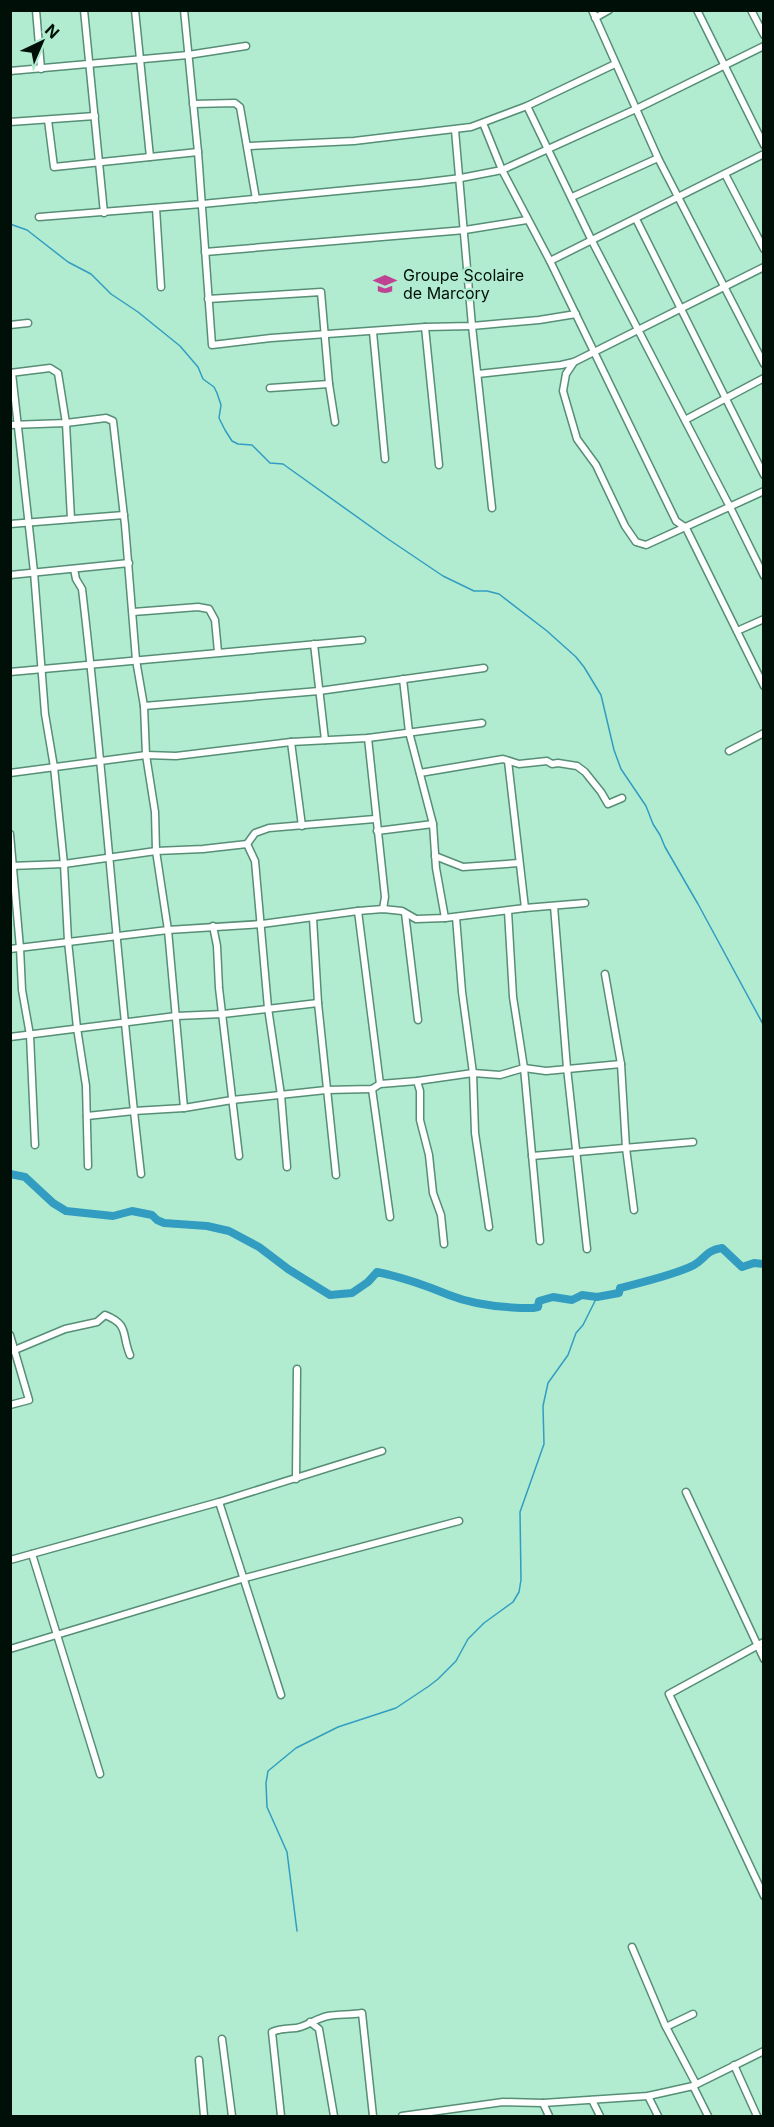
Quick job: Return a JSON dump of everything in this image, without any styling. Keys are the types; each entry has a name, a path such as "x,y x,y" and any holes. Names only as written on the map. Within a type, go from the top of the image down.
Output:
{"street":[{"path":"36,10 41,69"},
{"path":"84,10 104,213"},
{"path":"135,10 150,157"},
{"path":"184,10 198,152 212,345 424,327 472,326 576,314"},
{"path":"592,10 658,158 764,364"},
{"path":"595,18 609,10"},
{"path":"697,10 764,145"},
{"path":"752,10 764,35"},
{"path":"10,71 188,55 246,46"},
{"path":"39,217 256,199 461,178 502,170 636,109 764,46"},
{"path":"249,146 354,141 455,130 483,123 527,106 615,64"},
{"path":"193,104 235,103 240,107 249,146 256,199"},
{"path":"527,106 592,241 764,576"},
{"path":"10,122 94,116"},
{"path":"48,120 54,167 198,152"},
{"path":"483,123 502,170 550,261 676,521 686,528 764,686"},
{"path":"455,130 461,178 472,326 492,508"},
{"path":"550,261 764,154"},
{"path":"572,197 658,158"},
{"path":"725,174 764,249"},
{"path":"156,208 161,286"},
{"path":"636,219 764,475"},
{"path":"205,252 465,230 527,220"},
{"path":"478,374 574,362 764,267"},
{"path":"208,299 321,292 329,384 335,422"},
{"path":"10,325 28,323"},
{"path":"424,327 438,465"},
{"path":"373,332 386,459"},
{"path":"574,362 566,374 563,391 578,439 596,465 625,526 636,542 646,545 764,491"},
{"path":"71,519 66,423 58,373 50,368 11,373 33,572 45,714 54,766 64,864 68,941 86,1086 88,1166"},
{"path":"685,420 764,378"},
{"path":"270,388 329,384"},
{"path":"10,425 66,423 106,418 113,421 129,563 136,660 144,706 146,755 155,812 156,850 168,930 184,1108"},
{"path":"10,524 124,515"},
{"path":"10,574 129,563"},
{"path":"74,569 76,579 82,588 91,664 124,1023 141,1174"},
{"path":"133,612 188,607 209,609 215,620 218,652"},
{"path":"737,631 764,619"},
{"path":"10,672 362,640"},
{"path":"314,644 325,740"},
{"path":"144,706 319,691 484,668"},
{"path":"403,679 409,732 433,824 435,856 445,918"},
{"path":"10,773 146,755 176,756 291,742 368,738 482,723"},
{"path":"729,751 764,733"},
{"path":"368,738 375,819 386,899 383,909"},
{"path":"291,742 302,826"},
{"path":"420,773 502,759 519,764 547,761 552,764 577,766 585,772 608,804 621,798"},
{"path":"508,761 525,908"},
{"path":"12,866 64,864 156,850 203,849 247,844 255,833 261,830 375,819"},
{"path":"377,831 433,824"},
{"path":"10,834 22,990 30,1035 35,1145"},
{"path":"247,844 255,861 268,1008 281,1095 287,1167"},
{"path":"435,856 463,867 519,863"},
{"path":"386,899 392,911"},
{"path":"10,949 168,930 262,924 358,911 383,909 405,913 417,919 585,903"},
{"path":"554,906 567,1068 587,1249"},
{"path":"358,911 380,1084"},
{"path":"508,911 513,997 524,1068 540,1241"},
{"path":"405,913 418,1020"},
{"path":"456,917 462,992 473,1073 476,1133 489,1227"},
{"path":"313,918 318,1003 336,1175"},
{"path":"213,926 218,946 219,988 239,1156"},
{"path":"605,974 621,1064 626,1148 634,1210"},
{"path":"10,1037 176,1016 223,1014 318,1003"},
{"path":"87,1116 184,1108 232,1100 326,1090 372,1089 380,1084 417,1082 473,1073 500,1075 524,1068 546,1071 621,1064"},
{"path":"417,1082 420,1091 420,1120 429,1155 433,1193 441,1215 444,1244"},
{"path":"372,1089 390,1217"},
{"path":"532,1156 693,1142"},
{"path":"13,1351 71,1326 97,1322 105,1315 122,1325 130,1355"},
{"path":"10,1335 29,1400 10,1405"},
{"path":"296,1479 297,1369"},
{"path":"10,1560 219,1502 382,1451"},
{"path":"686,1492 760,1643 764,1659"},
{"path":"219,1502 281,1695"},
{"path":"10,1650 244,1578 459,1521"},
{"path":"32,1554 100,1774"},
{"path":"760,1643 669,1694 764,1896"},
{"path":"632,1947 666,2027 708,2116"},
{"path":"282,2116 272,2032 284,2027 298,2028 328,2016 350,2016 362,2013 374,2116"},
{"path":"666,2027 693,2014"},
{"path":"310,2022 319,2029 334,2116"},
{"path":"222,2039 232,2116"},
{"path":"404,2116 503,2102 543,2103 648,2096 695,2085 764,2051"},
{"path":"199,2060 204,2116"},
{"path":"734,2065 757,2116"},
{"path":"648,2096 658,2116"},
{"path":"592,2100 600,2116"},
{"path":"543,2103 549,2116"}],"waterway":[{"path":"10,224 27,230 68,262 91,274 111,294 138,312 180,346 198,367 203,379 214,387 221,405 219,418 232,441 252,445 270,463 283,464 443,576 474,591 499,594 576,657 601,695 614,750 621,769 646,806 665,847 764,1026"},
{"path":"10,1174 25,1177 53,1203 66,1211 113,1216 132,1211 152,1215 164,1223 207,1226 229,1231 259,1247 288,1269 330,1295 352,1293 368,1282 377,1272 479,1304 533,1308 538,1307 539,1301 553,1297 572,1300 582,1295 597,1297 619,1293 620,1288 687,1268 698,1263 712,1251 722,1248 742,1267 754,1263 764,1264"},
{"path":"297,1931 287,1852 267,1807 268,1771 296,1748 338,1727 396,1708 429,1686 456,1661 468,1639 484,1623 513,1602 519,1592 521,1580 520,1512 544,1444 543,1406 548,1383 568,1355 576,1333 583,1325 597,1297"}],"place":[{"name":"Groupe Scolaire de Marcory","path":"385,284"}]}
